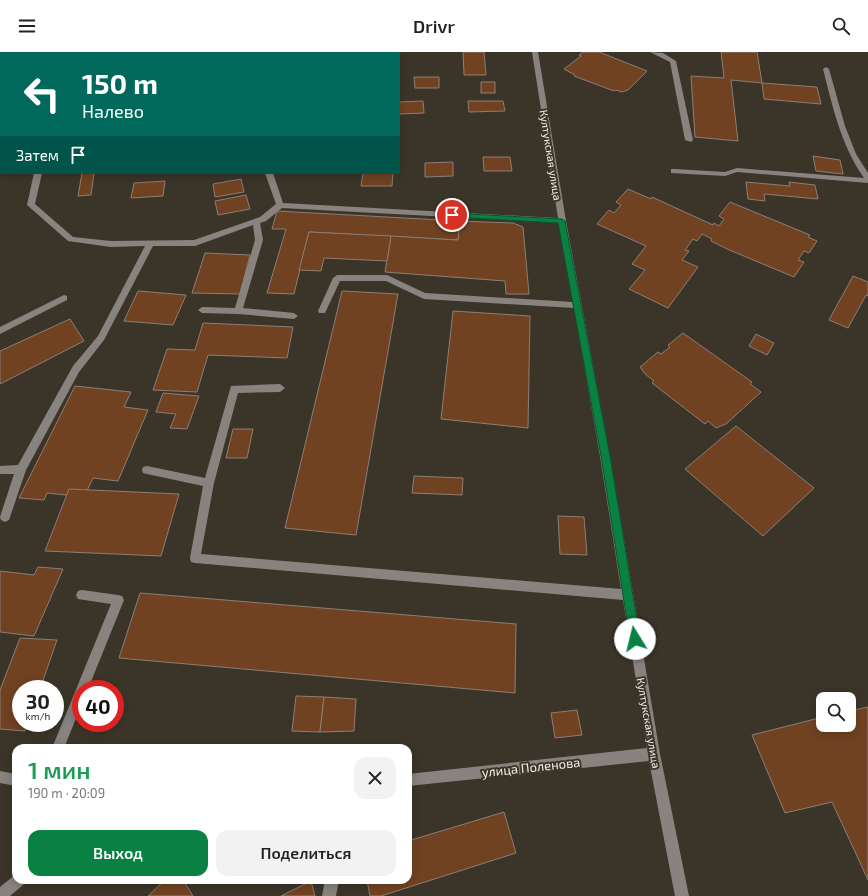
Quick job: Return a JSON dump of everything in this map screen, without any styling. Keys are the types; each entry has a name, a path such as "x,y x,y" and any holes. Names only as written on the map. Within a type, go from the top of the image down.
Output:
{"street":[{"name":"Култукская улица","path":"535,52 562,221 628,596 654,754 682,896"},
{"path":"653,52 661,54 672,61 689,140"},
{"path":"826,69 846,140 860,169 868,180"},
{"path":"674,171 725,174 737,170 868,180"},
{"path":"38,174 31,205 71,239 111,244 195,243 263,219 280,205 562,221"},
{"path":"269,174 280,205"},
{"path":"238,311 259,240 256,222"},
{"path":"5,517 21,469 76,369 101,338 151,243"},
{"path":"322,311 337,278 387,278 424,296 577,305"},
{"path":"0,331 64,298"},
{"path":"202,310 238,311 294,316"},
{"path":"280,388 234,389 209,483 195,558 628,596"},
{"path":"0,470 21,469"},
{"path":"147,470 209,483"},
{"path":"82,595 118,600 85,680"},
{"path":"60,744 72,713"},
{"name":"улица Поленова","path":"412,780 654,754"},
{"path":"0,777 12,779"},
{"path":"0,896 14,884"},
{"path":"329,896 331,884"}],"building":[{"path":"463,52 484,52 486,75 464,75"},
{"path":"583,52 599,52 647,71 628,90 622,92 616,90 614,91 574,76 575,75 564,69 581,56 579,55"},
{"path":"721,52 757,52 762,83 731,80 738,141 695,137 691,76 724,78"},
{"path":"414,77 439,77 439,88 415,88"},
{"path":"481,82 495,82 495,93 481,93"},
{"path":"762,83 817,87 821,104 764,99"},
{"path":"423,101 424,113 400,114 400,102"},
{"path":"468,101 503,101 505,111 469,112"},
{"path":"813,156 840,160 843,174 816,171"},
{"path":"483,157 510,157 512,171 484,171"},
{"path":"453,162 453,176 425,177 425,163"},
{"path":"82,174 94,174 91,195 78,196"},
{"path":"363,174 393,174 392,186 361,186"},
{"path":"241,179 244,192 215,197 213,184"},
{"path":"165,181 163,196 131,198 134,183"},
{"path":"746,182 790,186 789,182 815,185 818,199 764,194 765,201 748,199"},
{"path":"628,189 651,199 652,197 713,225 714,223 719,226 724,219 719,216 730,202 810,235 808,237 817,241 809,253 804,251 798,260 804,262 794,277 727,249 711,241 712,239 702,234 697,241 693,239 685,250 689,251 682,260 698,267 668,308 629,289 645,270 632,264 646,246 597,224 609,210 614,213 621,205 616,202"},
{"path":"246,195 250,209 218,215 215,201"},
{"path":"277,211 460,221 458,240 309,232 294,294 267,293 286,229 272,229"},
{"path":"460,221 513,223 523,227 529,294 506,294 505,281 385,272 391,236 458,240"},
{"path":"309,232 391,236 387,261 324,258 321,271 299,270"},
{"path":"205,253 250,255 240,294 192,293"},
{"path":"853,276 868,282 868,296 866,295 848,328 829,320"},
{"path":"138,291 186,295 173,325 124,321"},
{"path":"342,291 398,294 356,535 285,528"},
{"path":"453,311 530,316 528,428 441,419"},
{"path":"70,319 84,341 0,384 0,351"},
{"path":"203,323 293,327 287,358 208,355 197,392 153,390 167,349 195,350"},
{"path":"683,333 752,382 750,384 761,392 726,424 716,428 708,421 705,424 652,383 654,381 645,374 640,367 658,352 661,354 670,347 668,345"},
{"path":"756,334 774,343 767,355 749,346"},
{"path":"75,386 131,392 124,407 148,410 118,481 93,478 84,497 47,493 44,500 19,498"},
{"path":"163,393 199,396 187,429 170,428 176,414 156,412"},
{"path":"736,426 814,488 763,536 685,469"},
{"path":"233,429 253,429 247,458 226,458"},
{"path":"414,476 463,478 462,495 412,493"},
{"path":"69,489 179,494 161,556 45,551"},
{"path":"558,516 584,517 587,555 560,554"},
{"path":"38,567 63,569 34,636 0,632 0,571 34,575"},
{"path":"140,593 516,624 515,693 119,658"},
{"path":"20,638 57,640 43,680 12,680 12,730 0,729 0,690"},
{"path":"296,696 324,697 320,732 292,731"},
{"path":"324,697 356,699 354,731 320,732"},
{"path":"868,707 868,880 832,802 785,813 752,735 816,719 816,732 856,732 856,710"},
{"path":"577,710 582,735 555,738 551,713"},
{"path":"504,812 516,853 381,896 370,896 368,884 412,884 412,840"},
{"path":"161,884 186,884 193,896 148,896"},
{"path":"305,884 312,884 315,896 281,896"}],"route":[{"path":"452,215 562,221 605,456 635,639"}]}
